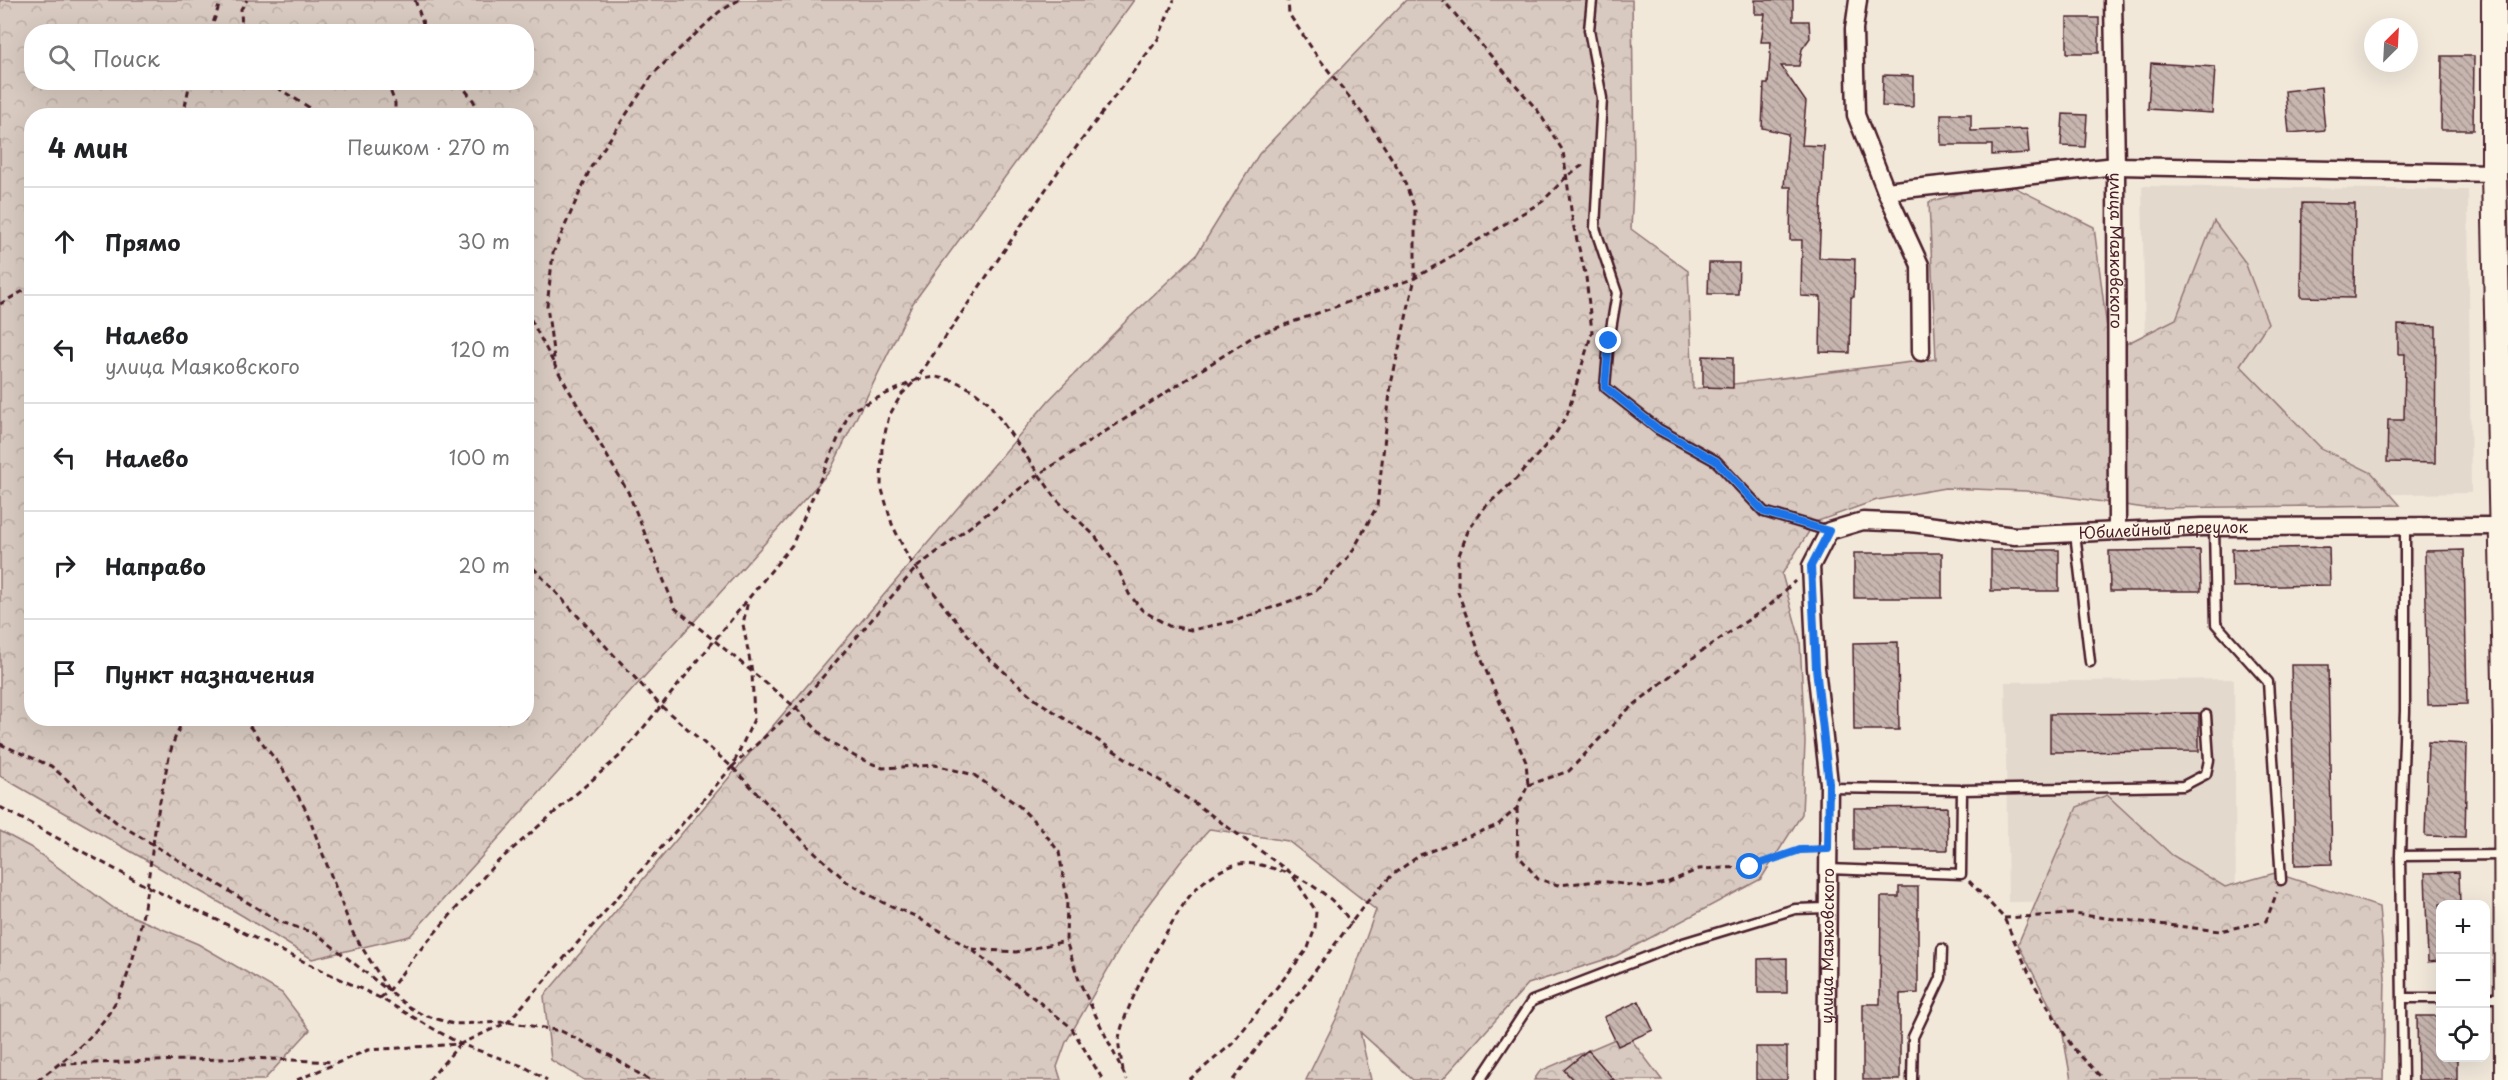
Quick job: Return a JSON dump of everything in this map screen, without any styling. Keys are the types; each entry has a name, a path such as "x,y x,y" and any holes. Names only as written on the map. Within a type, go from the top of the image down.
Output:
{"street":[{"path":"1858,0 1854,29 1856,115 1886,191 1920,265 1921,352"},
{"path":"2113,0 2116,166 2494,173"},
{"path":"2494,0 2494,173 2507,729 2507,855 2496,998 2507,1080"},
{"name":"улица Маяковского","path":"1886,191 2116,166 2116,531"},
{"name":"Юбилейный переулок","path":"1829,531 1863,521 1911,523 2015,536 2214,526 2504,526"},
{"path":"1811,566 1829,531"},
{"name":"улица Маяковского","path":"1811,566 1816,668 1829,788 1826,1080"}],"lane":[{"path":"1592,0 1589,30 1602,98 1595,228 1617,293 1609,341 1605,387 1658,429 1716,461 1764,512 1829,531"},
{"path":"2214,526 2216,624 2268,682 2281,880"},
{"path":"2403,1080 2400,856 2405,711 2405,526"},
{"path":"2075,533 2090,662"},
{"path":"1829,788 1962,790 2182,786 2206,774 2209,760 2206,715"},
{"path":"1828,869 1962,874 1962,790"},
{"path":"2400,856 2507,855"},
{"path":"1480,1080 1532,1001 1683,943 1795,909 1827,908"},
{"path":"1912,1080 1913,1037 1941,978 1942,949"},
{"path":"2402,998 2436,998"}],"path":[{"path":"213,24 221,0"},
{"path":"242,24 241,9 246,0"},
{"path":"415,0 423,24"},
{"path":"555,366 547,306 553,253 591,167 654,73 719,12 739,0"},
{"path":"1174,0 1158,39 1059,170 916,380 901,395 889,416 882,446 881,486 892,524 916,568 984,654 1036,700 1196,804 1291,873 1320,889 1342,909 1352,925"},
{"path":"380,998 494,865 622,754 749,599 792,545 850,411 916,380 936,377 955,381 973,390 988,402 1057,500 1101,544 1117,566 1129,594 1142,610 1169,626 1191,630 1235,621 1315,592 1351,554 1377,506 1391,384 1416,278 1415,209 1401,173 1368,121 1317,56 1289,14 1288,0"},
{"path":"1233,1080 1352,925 1366,903 1392,875 1420,855 1498,825 1517,808 1527,785 1527,762 1484,666 1458,592 1458,558 1468,531 1485,507 1515,480 1554,436 1567,415 1592,332 1586,277 1573,224 1563,151 1538,111 1443,0"},
{"path":"185,108 188,90"},
{"path":"281,90 310,108"},
{"path":"390,90 395,108"},
{"path":"465,90 478,108"},
{"path":"297,1080 368,1050 460,1044 508,1022 732,767 796,708 916,568 1039,474 1254,336 1416,278 1543,201 1567,176 1593,159"},
{"path":"0,304 24,290"},
{"path":"534,325 628,492 675,608 796,708 827,740 856,757 883,768 935,765 974,775 1019,806 1040,826 1059,852 1067,899 1066,941 1080,982 1124,1076 1128,1080"},
{"path":"1527,785 1569,771 1625,712 1699,653 1769,606 1811,566"},
{"path":"534,569 662,706 732,767 805,843 847,882 882,902 915,916 970,949 1071,1027 1103,1080"},
{"path":"732,767 754,719 752,672 743,624 749,599"},
{"path":"38,1080 75,1052 101,1025 120,996 133,960 171,746 181,726"},
{"path":"249,726 282,768 306,810 353,933 388,991"},
{"path":"0,744 51,766 116,822 278,921 317,934 407,1006 421,1014 453,1024 508,1022 561,1031 611,1056 649,1080"},
{"path":"0,807 146,886 380,998 460,1044 525,1067 547,1080"},
{"path":"1517,808 1518,855 1538,879 1558,885 1599,881 1647,887 1669,882 1699,869 1750,867 1800,850 1828,849"},
{"path":"1124,1076 1119,1040 1128,1013 1171,925 1193,893 1218,871 1236,864 1250,863 1291,873 1316,911 1315,928 1308,948 1232,1044 1189,1080"},
{"path":"1962,874 2004,918 2034,984 2073,1048 2104,1080"},
{"path":"2004,918 2072,914 2220,931 2266,921 2281,880"},
{"path":"970,949 1016,952 1066,941"},
{"path":"429,1080 460,1044"},
{"path":"59,1064 252,1058 335,1062"}],"shaded area":[{"path":"2142,186 2468,190 2471,493 2148,498"},
{"path":"2234,679 2236,900 2008,902 2005,682"}],"green space":[{"path":"0,0 1134,0 913,303 830,471 410,936 312,959 243,916 0,776"},
{"path":"1406,0 1632,0 1634,168 1631,229 1688,271 1693,389 1936,359 1929,202 2002,181 2094,227 2110,352 2176,319 2214,221 2245,262 2268,323 2240,365 2321,448 2372,473 2400,505 2145,508 2026,491 1945,488 1877,500 1815,522 1782,574 1800,640 1805,742 1802,814 1761,879 1616,956 1528,984 1442,1080 1413,1080 1360,1032 1371,1080 1306,1080 1340,1011 1376,910 1288,841 1210,829 1182,860 1135,922 1066,1042 1057,1067 1061,1080 584,1080 551,1060 544,996 1049,400 1128,319 1197,254 1259,154"},
{"path":"2107,795 2172,855 2225,887 2275,873 2379,907 2385,977 2383,1080 2071,1080 2062,1029 2018,944 2077,807"},
{"path":"0,831 30,847 115,909 198,944 282,993 310,1030 264,1080 0,1080"},
{"path":"1627,1034 1662,1080 1534,1080 1540,1071"}],"building":[{"path":"1755,0 1793,0 1793,21 1809,21 1810,38 1802,49 1799,66 1781,66 1806,102 1802,145 1824,146 1819,258 1855,259 1854,297 1851,297 1850,353 1820,352 1821,297 1801,296 1802,240 1790,240 1791,187 1784,187 1788,134 1762,128 1764,84 1768,84 1771,42 1761,42 1765,14 1755,14"},
{"path":"2067,18 2099,18 2099,53 2067,53"},
{"path":"2442,56 2474,56 2473,130 2441,130"},
{"path":"2151,63 2215,67 2212,113 2148,109"},
{"path":"1883,75 1913,76 1913,107 1882,106"},
{"path":"2321,87 2325,130 2289,133 2285,91"},
{"path":"1941,114 1971,114 1971,131 2027,129 2029,153 1992,155 1992,145 1941,145"},
{"path":"2063,114 2087,115 2085,147 2061,146"},
{"path":"2302,203 2355,204 2354,298 2301,297"},
{"path":"1709,263 1739,263 1738,294 1708,294"},
{"path":"2398,325 2436,326 2435,463 2387,462 2388,420 2404,420 2405,354 2398,354"},
{"path":"1703,356 1733,357 1733,388 1703,387"},
{"path":"2329,547 2330,585 2233,587 2232,549"},
{"path":"1991,550 2059,550 2059,591 1991,591"},
{"path":"2200,550 2201,591 2110,591 2109,551"},
{"path":"2464,550 2467,704 2428,705 2425,551"},
{"path":"1854,553 1942,553 1942,598 1854,598"},
{"path":"1898,642 1899,730 1854,730 1853,643"},
{"path":"2291,665 2328,665 2332,864 2295,865"},
{"path":"2199,713 2199,751 2050,752 2050,714"},
{"path":"2428,742 2467,744 2465,837 2425,836"},
{"path":"1947,807 1948,850 1854,850 1854,808"},
{"path":"2459,872 2460,900 2436,900 2436,961 2428,962 2425,873"},
{"path":"1899,887 1918,887 1918,993 1900,994 1900,1080 1863,1080 1863,1004 1880,1004 1881,897 1899,897"},
{"path":"1787,958 1787,993 1758,993 1758,959"},
{"path":"1639,1001 1653,1030 1618,1046 1604,1017"},
{"path":"2417,1016 2436,1016 2436,1062 2457,1062 2457,1080 2418,1080"},
{"path":"1756,1047 1787,1047 1787,1080 1756,1080"},
{"path":"1588,1050 1614,1080 1573,1080 1564,1070"}],"route":[{"path":"1609,341 1605,387 1658,429 1716,461 1764,512 1829,531 1811,566 1816,668 1829,783 1828,849 1800,850 1750,867"}]}
